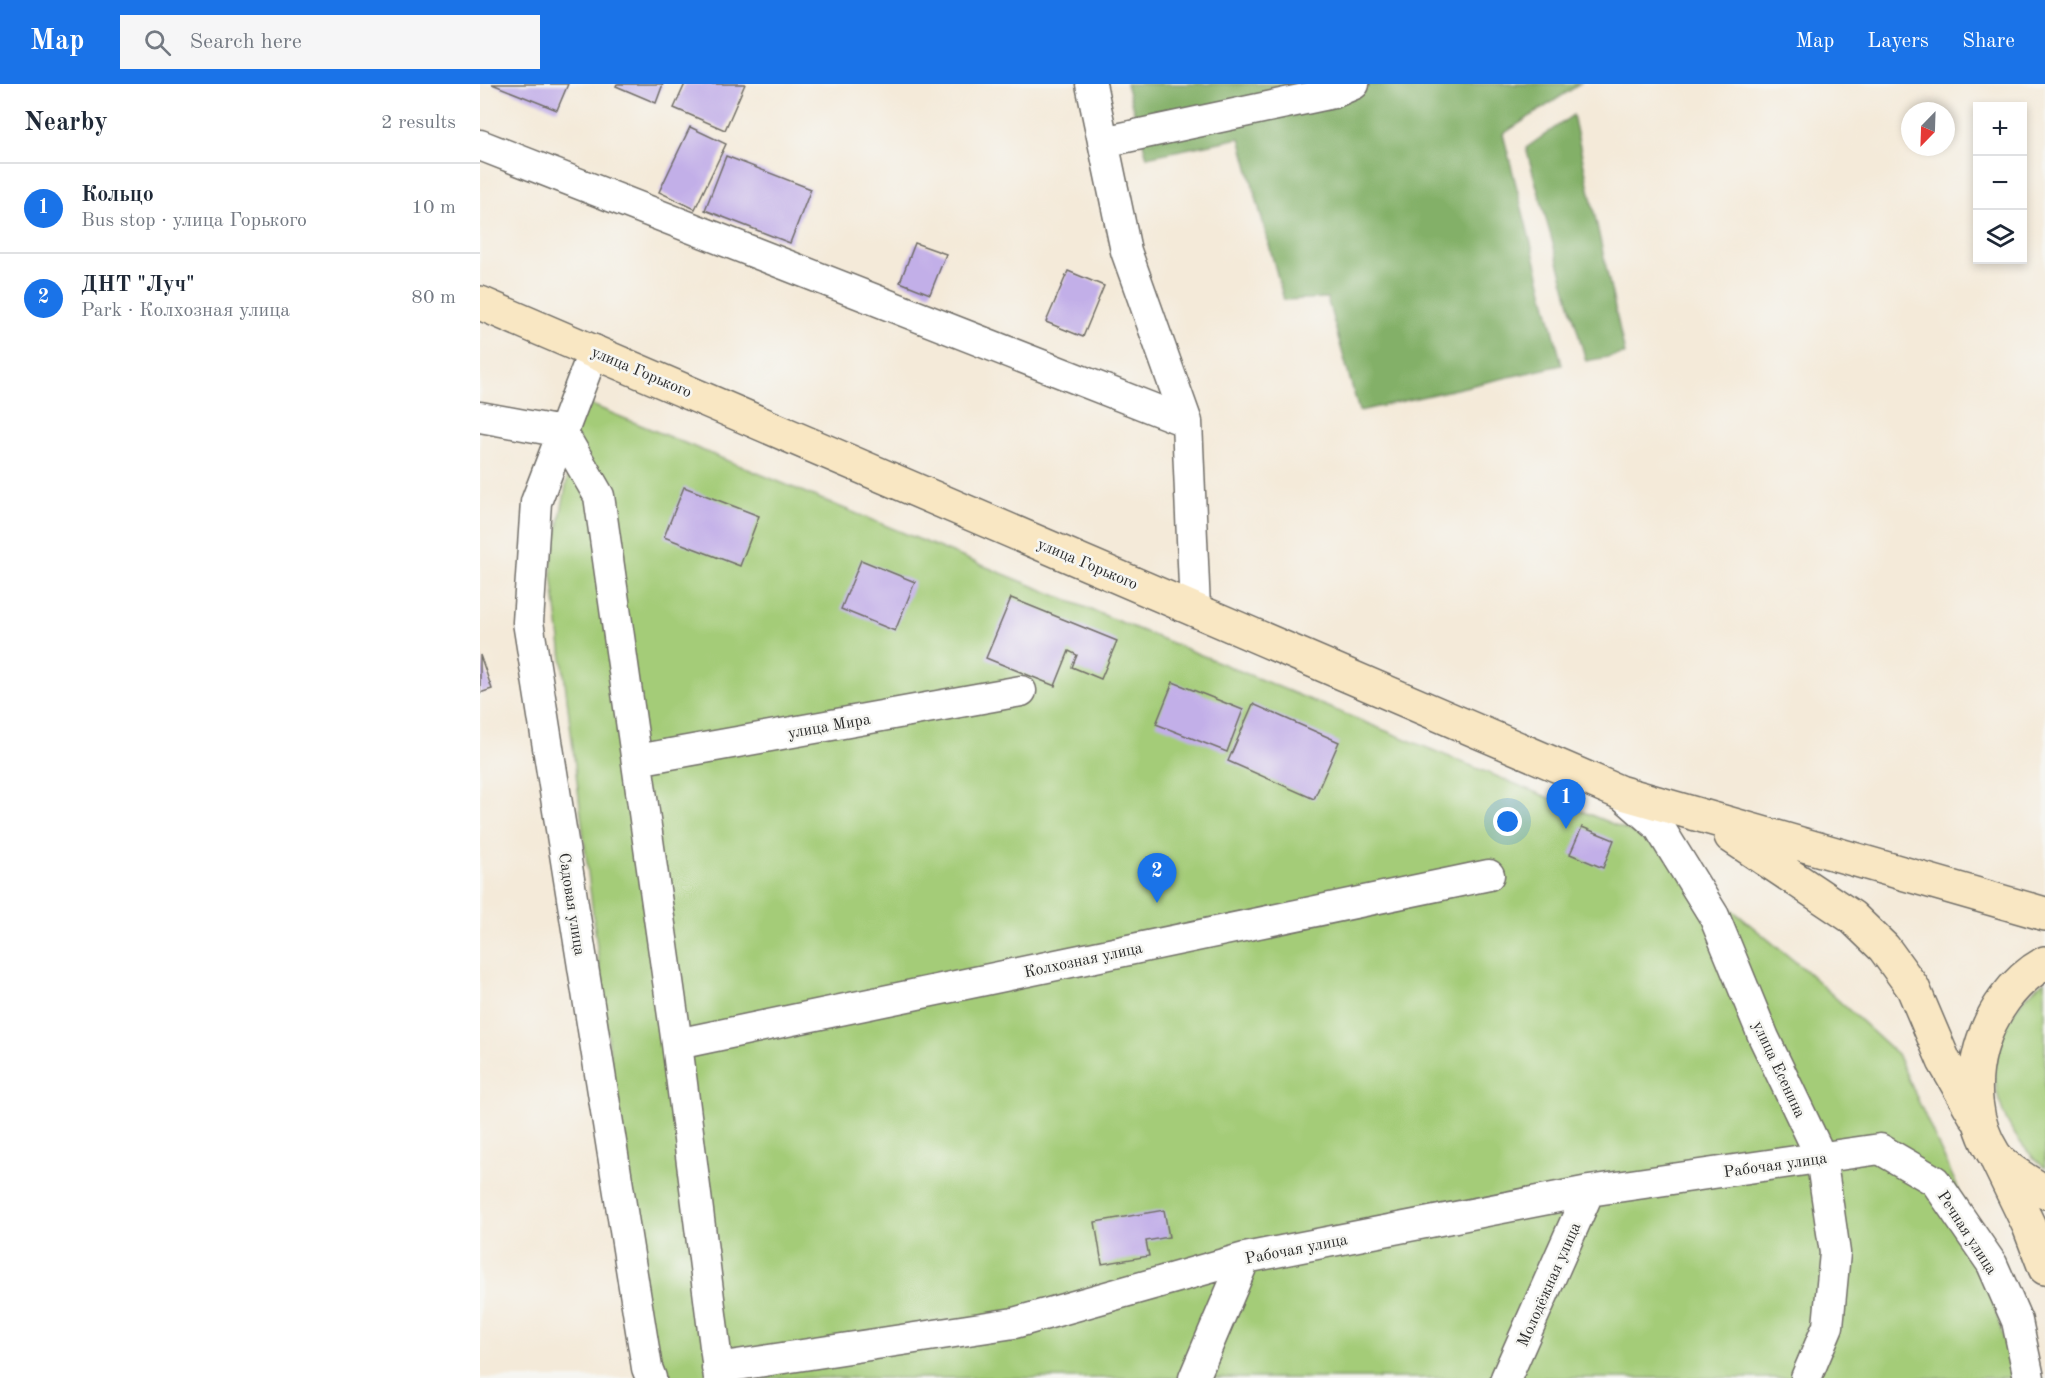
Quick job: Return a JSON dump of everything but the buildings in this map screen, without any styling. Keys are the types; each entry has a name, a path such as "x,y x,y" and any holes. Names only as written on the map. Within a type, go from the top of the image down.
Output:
{"main road":[{"name":"улица Горького","path":"480,303 1619,792 2045,914"},
{"path":"1699,816 1843,910 1884,948 1914,988 1944,1061 1976,1116 2029,1226 2045,1268"},
{"path":"1976,1116 1977,1072 1984,1034 2002,1000 2029,972 2045,963"},
{"path":"1994,1155 2045,1192"}],"street":[{"path":"1091,84 1126,251 1187,422 1194,609"},
{"path":"1103,142 1333,93 1354,84"},
{"path":"480,145 1187,422"},
{"name":"Садовая улица","path":"594,350 536,502 528,622 647,1368 651,1378"},
{"path":"480,417 562,432 599,496 677,1044 718,1373"},
{"name":"улица Мира","path":"637,760 1021,691"},
{"name":"улица Есенина","path":"1619,792 1659,827 1714,916 1764,1038 1821,1157 1835,1253 1828,1326 1806,1378"},
{"name":"Колхозная улица","path":"677,1044 1489,875"},
{"name":"Рабочая улица","path":"718,1373 1014,1323 1245,1258 1589,1191 1880,1149"},
{"name":"Речная улица","path":"1880,1149 1935,1180 1992,1264 2017,1321 2029,1378"},
{"name":"Молодёжная улица","path":"1506,1378 1589,1191"},
{"path":"1194,1378 1245,1258"}],"green space":[{"path":"1126,84 1580,84 1503,134 1562,365 1359,411 1327,298 1284,300 1240,138 1147,157"},
{"path":"1573,115 1625,354 1586,361 1526,148"},
{"path":"582,401 1642,836 1804,969 1897,1054 1966,1206 2015,1378 649,1378 551,566"},
{"path":"2045,980 2045,1168 2027,1151 2013,1132 2003,1112 1997,1090 1995,1068 1998,1045 2007,1023 2021,1002"}],"place":[{"name":"Кольцо","path":"1566,829"},
{"name":"ДНТ \"Луч\"","path":"1157,903"}]}
